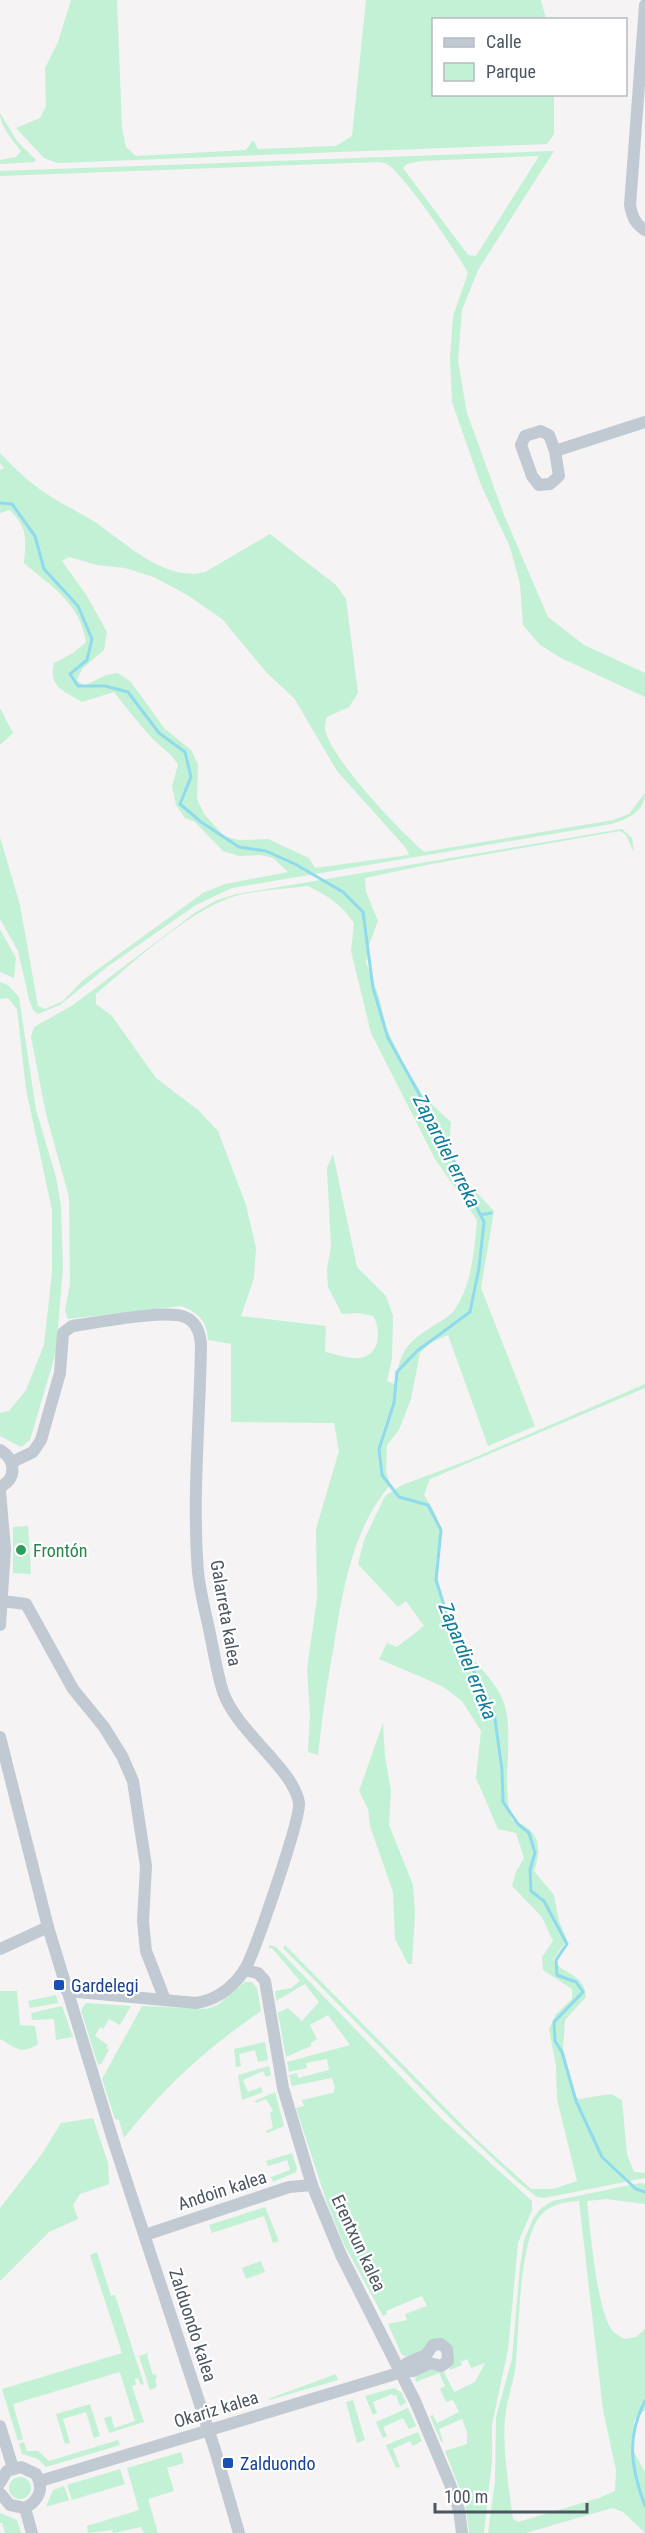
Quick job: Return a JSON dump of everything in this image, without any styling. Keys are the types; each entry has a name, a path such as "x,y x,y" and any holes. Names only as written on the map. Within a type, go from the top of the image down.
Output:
{"street":[{"path":"645,5 630,205 638,226 645,230"},
{"path":"555,451 645,422"},
{"name":"Galarreta kalea","path":"12,1462 33,1452 41,1440 60,1373 63,1333 66,1329 72,1326 175,1315 190,1320 200,1334 196,1514 198,1573 217,1669 223,1693 240,1724 291,1782 300,1806 262,1927 244,1970 225,1991 207,2002 196,2003 67,1991"},
{"path":"0,1450 7,1454 12,1462 11,1478 0,1489 5,1549 0,1625"},
{"path":"2,1601 26,1604 73,1689 104,1727 122,1756 133,1781 146,1866 143,1921 146,1951 165,2000"},
{"name":"Zalduondo kalea","path":"0,1737 48,1927 67,1991 240,2533"},
{"path":"0,1948 48,1927"},
{"name":"Erentxun kalea","path":"244,1970 258,1973 265,1981 283,2088 312,2185 341,2255 402,2372 450,2484 459,2510 462,2533"},
{"name":"Andoin kalea","path":"145,2235 289,2187 312,2185"},
{"name":"Okariz kalea","path":"40,2481 402,2372"},
{"path":"0,2426 13,2468"},
{"path":"0,2483 7,2471 13,2468 29,2469 40,2481 40,2493 37,2499 25,2508 10,2505 0,2493"},
{"path":"25,2508 32,2533"}],"green space":[{"path":"71,0 117,0 122,128 126,147 136,156 246,150 253,140 258,149 336,146 352,136 366,0 541,0 546,18 432,18 432,96 554,96 554,134 547,144 57,163 44,158 16,128 40,118 46,106 45,68 58,42"},
{"path":"0,113 17,141 36,160 34,162 0,164 0,160 16,157 21,151 5,128"},
{"path":"554,151 478,270 462,310 458,361 467,413 504,515 548,617 584,645 645,673 645,697 561,658 540,645 523,625 520,584 510,547 481,485 452,402 450,358 453,316 468,273 454,249 417,198 387,164 378,162 0,176 0,171","holes":["539,156 476,256 468,255 403,168 407,164 421,161"]},
{"path":"0,453 43,492 92,520 130,548 160,566 190,574 205,572 270,534 336,585 346,599 358,693 349,707 327,717 325,730 340,759 353,776 384,812 424,852 613,820 629,814 645,793 642,805 634,814 611,824 232,888 196,905 107,967 60,1005 38,1014 33,1010 29,999 18,951 0,919 0,837 20,905 38,1006 45,1009 63,1001 83,980 203,893 225,884 288,872 273,858 261,855 239,856 223,851 195,822 185,818 176,805 172,786 178,765 146,732 114,692 82,702 55,683 54,663 73,653 86,642 83,628 71,606 63,597 24,563 23,528 10,510 0,513 0,470 4,468 0,463","holes":["69,557 97,565 125,568 154,577 189,596 222,619 267,673 294,698 337,771 406,848 409,855 315,868 309,858 268,839 238,840 224,836 204,814 197,799 198,764 191,750 164,728 131,682 118,673 106,675 84,686 77,680 82,669 104,650 107,632 87,596 62,561"]},
{"path":"0,708 13,733 0,745"},
{"path":"622,829 632,838 634,853 626,835 620,831 431,864 365,878 366,892 378,921 369,945 366,962 379,997 387,1030 423,1096 451,1122 449,1149 464,1179 494,1211 481,1288 535,1426 488,1446 448,1335 430,1343 420,1353 411,1399 399,1430 387,1445 386,1471 390,1485 366,1521 351,1561 341,1603 318,1755 308,1752 310,1715 307,1669 317,1598 316,1529 339,1451 334,1423 231,1422 231,1344 208,1340 204,1322 192,1311 181,1306 68,1319 65,1311 70,1284 69,1197 46,1114 31,1037 34,1027 73,1005 196,912 217,900 237,894","holes":["308,886 328,897 354,923 351,951 371,1033 435,1159 477,1220 471,1269 459,1303 450,1315 415,1338 405,1350 394,1384 387,1381 392,1359 393,1316 386,1296 357,1267 333,1154 327,1168 331,1246 327,1269 328,1287 342,1314 359,1313 373,1316 378,1328 375,1348 371,1353 359,1358 325,1352 326,1326 241,1316 254,1278 256,1248 246,1205 218,1131 198,1110 156,1078 112,1016 96,1004 96,994 144,953 199,913 235,896"]},
{"path":"0,929 16,958 14,978 0,972"},
{"path":"0,982 8,985 19,997 36,1110 56,1177 61,1206 63,1267 56,1352 30,1440 21,1447 0,1436 0,1413 9,1411 26,1390 44,1345 52,1273 52,1210 26,1089 17,1009 8,998 0,999"},
{"path":"645,1384 645,1388 430,1479 424,1495 439,1525 440,1538 436,1568 440,1590 452,1626 464,1648 496,1687 506,1710 508,1723 507,1795 512,1820 528,1829 536,1840 538,1853 534,1871 554,1895 559,1921 567,1940 553,1960 578,1979 585,1989 586,1997 565,2020 563,2049 575,2096 579,2099 611,2094 622,2100 627,2154 634,2172 645,2173 645,2178 544,2198 537,2197 519,2183 453,2121 283,1948 285,1945 475,2138 531,2189 553,2189 577,2181 557,2099 556,2066 549,2029 556,2014 572,1999 572,1989 543,1970 542,1957 553,1941 542,1917 512,1886 516,1872 524,1858 516,1833 498,1829 476,1778 481,1731 462,1701 442,1686 379,1659 387,1643 397,1647 424,1626 406,1601 398,1607 358,1564 364,1540 385,1496 402,1485 469,1460"},
{"name":"Frontón","path":"28,1526 31,1574 13,1573 13,1527"},
{"path":"383,1723 385,1756 391,1791 389,1825 413,1885 415,1913 412,1964 408,1964 395,1939 393,1892 370,1826 368,1809 359,1791"},
{"path":"269,1945 276,1947 441,2118 532,2201 532,2210 518,2243 508,2350 492,2424 492,2461 484,2533 469,2533 465,2502 445,2451 467,2444 467,2432 462,2419 439,2429 443,2441 441,2442 430,2416 433,2415 437,2423 459,2412 453,2400 446,2402 440,2389 445,2386 439,2373 416,2382 415,2378 427,2368 443,2370 454,2392 475,2382 485,2363 471,2368 467,2359 461,2362 462,2365 450,2370 448,2366 452,2362 432,2339 421,2352 409,2357 402,2355 388,2324 407,2320 405,2314 427,2306 422,2296 386,2311 387,2314 383,2316 344,2244 327,2203 296,2108 304,2106 302,2100 333,2093 335,2088 332,2078 292,2086 289,2075 297,2073 298,2078 329,2070 327,2059 306,2063 307,2068 289,2072 287,2062 350,2045 328,2015 310,2025 317,2039 311,2043 311,2046 286,2057 278,2013 288,2008 302,2021 319,2002 305,1984 276,2001 275,1991 291,1988 300,1981 272,1948 269,1949"},
{"path":"245,1982 252,1982 257,1988 261,2011 187,2069 154,2102 124,2138 102,2079 142,2006 207,2009 219,2004"},
{"path":"0,1991 17,1991 20,2025 35,2026 38,2044 23,2050 0,2039"},
{"path":"56,1995 58,2003 30,2008 28,2001"},
{"path":"86,2003 131,2006 120,2025 109,2019 103,2029 100,2027 95,2036 108,2045 106,2048 109,2050 101,2064 98,2065 81,2010"},
{"path":"62,2006 73,2037 56,2040 54,2019 32,2020 31,2013"},
{"path":"265,2042 268,2060 258,2062 255,2050 239,2054 241,2066 236,2067 234,2049"},
{"path":"269,2066 271,2075 266,2077 263,2071 243,2080 248,2092 261,2087 263,2092 242,2100 238,2075"},
{"path":"275,2092 284,2126 267,2133 266,2131 273,2128 270,2113 273,2111 266,2099 256,2103 255,2101"},
{"path":"93,2118 108,2163 109,2184 80,2194 73,2205 78,2219 49,2232 0,2281 0,2208 42,2154 61,2123"},
{"path":"292,2153 297,2168 296,2172 273,2182 271,2177 290,2170 287,2160 268,2166 266,2161"},
{"path":"640,2183 645,2184 645,2204 606,2199 587,2201 598,2288 607,2320 613,2331 624,2339 636,2337 645,2329 645,2410 634,2421 633,2450 645,2472 645,2533 623,2512 612,2508 526,2533 488,2533 495,2481 496,2417 512,2359 524,2240 533,2219 541,2208 553,2201","holes":["579,2201 603,2410 616,2470 615,2491 518,2522 513,2519 506,2468 504,2429 516,2363 526,2252 536,2222 544,2212 566,2202"]},
{"path":"265,2207 279,2241 273,2243 264,2216 212,2233 209,2225"},
{"path":"97,2252 111,2296 115,2295 144,2384 141,2385 138,2378 135,2379 136,2385 132,2386 144,2422 109,2433 104,2418 111,2416 114,2428 135,2421 120,2372 13,2404 23,2439 18,2441 2,2389 122,2353 90,2255"},
{"path":"261,2261 265,2272 246,2279 242,2268"},
{"path":"149,2353 147,2356 153,2375 156,2374 157,2378 155,2379 157,2387 150,2390 139,2356"},
{"path":"336,2374 338,2380 268,2399"},
{"path":"394,2388 402,2393 406,2403 400,2406 396,2395 392,2394 373,2402 377,2413 373,2415 365,2396"},
{"path":"353,2400 365,2440 357,2443 346,2402"},
{"path":"90,2404 100,2436 94,2438 86,2412 63,2419 70,2443 65,2444 56,2414"},
{"path":"408,2408 416,2426 409,2429 403,2418 383,2427 387,2436 383,2438 376,2422"},
{"path":"418,2432 422,2441 413,2446 410,2441 393,2449 400,2467 396,2468 386,2445"},
{"path":"118,2440 120,2445 46,2467 38,2459 22,2454 19,2444 24,2442 27,2451 38,2451 49,2461"},
{"path":"181,2452 184,2463 167,2468 174,2491 148,2499 158,2533 144,2533 141,2527 113,2533 112,2530 88,2533 87,2526 139,2510 127,2468"},
{"path":"120,2469 125,2484 72,2500 67,2485"},
{"path":"16,2477 24,2477 31,2484 31,2492 24,2499 16,2499 9,2492 9,2484"},
{"path":"64,2486 69,2500 46,2507 53,2490"},
{"path":"0,2513 17,2520 21,2533 5,2533 0,2523"}],"waterway":[{"name":"Zapardiel erreka","path":"0,503 12,504 35,536 44,569 78,606 92,639 87,660 70,674 78,686 105,686 128,692 159,733 185,752 191,777 180,804 201,822 239,847 266,851 295,864 343,892 363,912 373,988 388,1038 433,1119 484,1222 479,1268 470,1312 417,1351 397,1372 394,1403 379,1449 382,1475 399,1497 428,1505 441,1530 436,1580 449,1621 494,1712 502,1770 503,1802 518,1824 529,1833 535,1853 530,1870 531,1891 544,1901 567,1944 556,1960 557,1975 576,1982 583,1992 554,2022 555,2041 562,2052 576,2101 602,2157 636,2189 645,2192"},
{"path":"480,1215 491,1213"},
{"name":"Zapardiel erreka","path":"645,2401 633,2440 636,2479 645,2506"}],"place":[{"name":"Frontón","path":"21,1550"},
{"name":"Gardelegi","path":"59,1985"},
{"name":"Zalduondo","path":"228,2463"}]}
